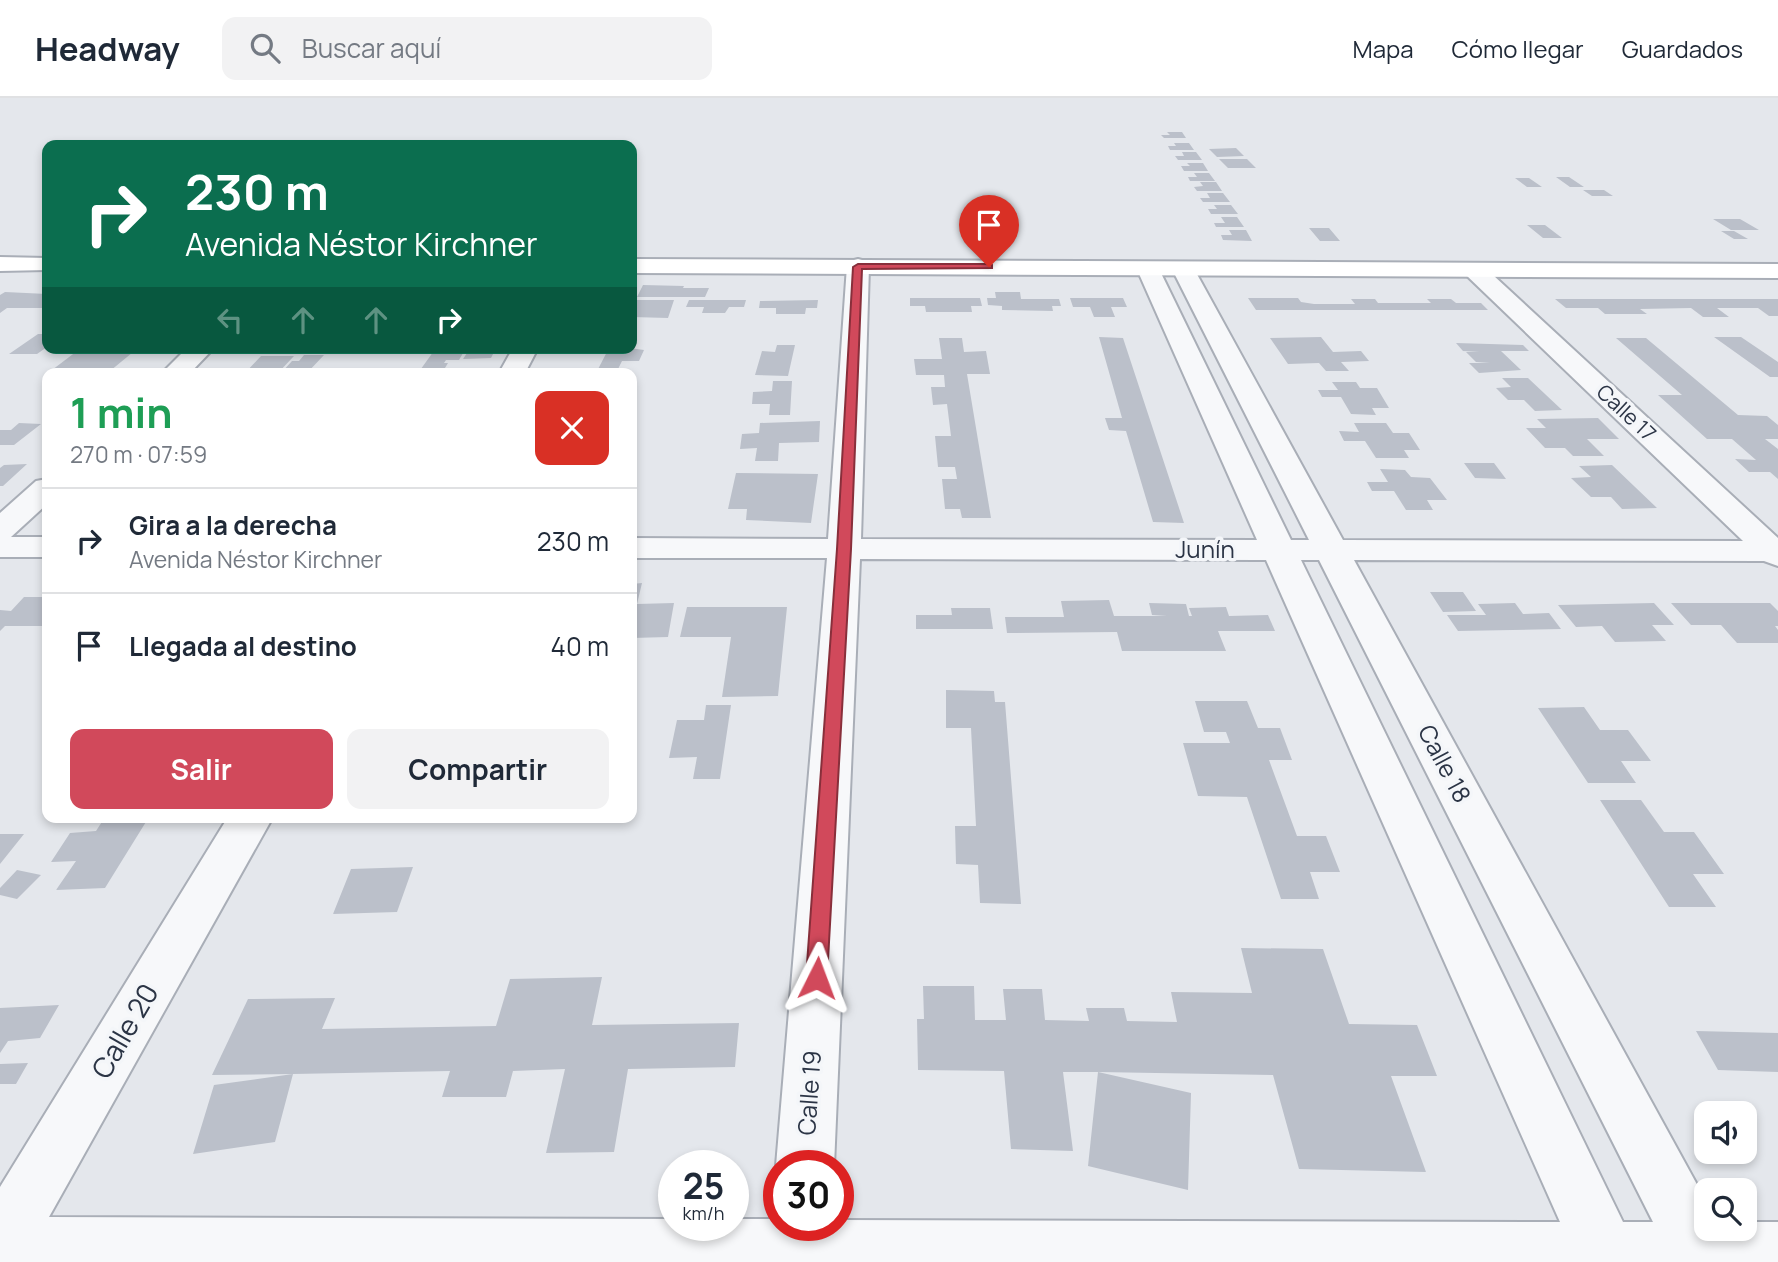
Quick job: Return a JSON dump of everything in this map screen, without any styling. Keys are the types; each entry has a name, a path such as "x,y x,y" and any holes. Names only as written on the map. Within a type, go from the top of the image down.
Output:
{"main road":[{"path":"2,265 42,264"},
{"path":"637,266 1776,272"}],"street":[{"name":"Calle 19","path":"806,1150 844,549 858,267"},
{"path":"1164,267 1279,550 1608,1257"},
{"name":"Calle 18","path":"1164,267 1331,550 1704,1257"},
{"name":"Calle 17","path":"1473,269 1776,553"},
{"path":"180,368 196,354"},
{"path":"0,530 42,492"},
{"path":"0,547 42,547"},
{"name":"Junín","path":"637,548 1776,553"},
{"name":"Calle 20","path":"0,1246 247,823"},
{"path":"0,1246 800,1246 1608,1257 1704,1257 1778,1253"}],"building":[{"path":"1167,132 1182,132 1186,138 1164,138 1161,135 1170,135"},
{"path":"1174,143 1189,143 1194,150 1170,150 1168,146 1176,146"},
{"path":"1236,148 1244,156 1217,157 1209,149"},
{"path":"1182,152 1196,152 1202,160 1178,160 1175,156 1184,156"},
{"path":"1219,159 1247,159 1256,168 1228,168"},
{"path":"1187,163 1203,163 1208,171 1184,171 1181,166 1190,166"},
{"path":"1194,173 1209,173 1215,181 1190,181 1188,177 1197,177"},
{"path":"1556,177 1569,177 1584,187 1570,187"},
{"path":"1515,178 1529,178 1542,187 1527,187"},
{"path":"1200,182 1216,182 1222,191 1197,191 1194,187 1203,186"},
{"path":"1583,190 1604,190 1613,196 1592,196"},
{"path":"1207,193 1223,193 1230,202 1203,202 1200,198 1210,198"},
{"path":"1214,205 1231,205 1238,214 1211,214 1208,209 1217,209"},
{"path":"1221,217 1237,217 1244,227 1216,227 1214,223 1225,223"},
{"path":"1713,219 1740,219 1759,230 1731,230"},
{"path":"1527,225 1545,225 1562,238 1543,238"},
{"path":"1309,228 1329,228 1340,241 1320,241"},
{"path":"1229,230 1246,230 1252,241 1223,240 1221,235 1232,235"},
{"path":"1721,231 1734,231 1748,239 1734,239"},
{"path":"643,285 709,288 705,297 637,297"},
{"path":"5,292 42,294 42,308 7,308 0,313 0,295"},
{"path":"995,292 1020,292 1021,299 1059,299 1061,306 1052,306 1053,311 1002,310 1002,306 988,305 987,298 996,298"},
{"path":"910,298 980,298 982,306 971,306 972,312 926,312 925,306 910,306"},
{"path":"1070,298 1123,298 1127,307 1111,307 1115,317 1094,317 1090,307 1073,307"},
{"path":"1248,298 1298,298 1301,302 1314,304 1355,304 1351,299 1375,299 1378,303 1431,303 1427,299 1451,299 1456,303 1481,303 1488,310 1256,310"},
{"path":"1555,299 1778,299 1778,316 1769,316 1758,308 1717,308 1729,317 1703,317 1691,308 1640,309 1647,314 1605,314 1598,308 1566,308"},
{"path":"637,300 674,300 668,318 637,317"},
{"path":"689,300 746,300 744,307 729,307 725,313 702,313 704,307 686,307"},
{"path":"818,300 817,308 806,308 805,314 776,314 776,308 759,308 760,301"},
{"path":"42,334 42,350 37,354 9,354"},
{"path":"1099,337 1123,338 1184,523 1153,522 1126,431 1109,430 1105,418 1122,418"},
{"path":"1321,337 1333,352 1361,351 1369,361 1341,362 1349,371 1326,371 1319,363 1288,364 1270,338"},
{"path":"1714,337 1741,337 1778,362 1778,377 1770,377"},
{"path":"939,338 962,338 964,352 986,351 990,374 967,374 991,518 962,518 960,509 945,509 942,479 957,479 955,467 938,467 935,436 951,436 947,404 933,405 931,387 945,387 944,375 916,375 914,359 942,359"},
{"path":"1616,338 1646,338 1738,415 1767,416 1778,425 1778,439 1765,439 1778,449 1778,479 1770,472 1749,472 1735,459 1756,460 1732,439 1707,439 1658,395 1682,395"},
{"path":"1456,343 1523,345 1529,351 1501,351 1521,370 1479,373 1469,363 1490,363 1476,362 1466,352 1479,352 1463,351"},
{"path":"777,345 795,345 788,376 755,375 762,351 775,352"},
{"path":"637,349 644,350 639,361 622,361 618,368 599,368 606,354 637,354"},
{"path":"73,354 131,354 114,368 55,368"},
{"path":"432,354 462,354 459,360 446,360 444,363 448,363 445,368 422,368"},
{"path":"466,354 493,354 491,358 463,359"},
{"path":"304,355 324,355 312,368 286,368 292,361 299,361"},
{"path":"261,356 294,356 283,368 250,368"},
{"path":"1502,378 1528,378 1562,410 1535,411 1524,400 1508,400 1496,388 1511,387"},
{"path":"773,381 792,381 790,415 769,415 770,404 752,404 753,392 772,391"},
{"path":"1332,382 1356,382 1360,388 1377,388 1389,408 1372,408 1376,415 1351,414 1341,397 1322,397 1318,390 1338,390"},
{"path":"1598,418 1619,439 1587,439 1604,456 1573,456 1565,448 1545,448 1526,428 1546,428 1537,419"},
{"path":"820,421 819,442 779,443 778,461 755,461 757,448 740,449 742,434 759,433 760,423"},
{"path":"19,423 41,424 14,445 0,445 0,430 11,430"},
{"path":"1354,423 1386,423 1393,433 1409,433 1420,450 1404,450 1409,458 1376,458 1365,441 1344,441 1339,431 1359,432"},
{"path":"1464,463 1494,463 1506,479 1475,478"},
{"path":"27,464 0,486 0,468 4,465"},
{"path":"1612,465 1657,508 1622,509 1611,497 1591,497 1571,478 1591,477 1579,466"},
{"path":"1380,469 1405,470 1411,477 1430,478 1447,500 1427,500 1433,510 1406,510 1394,491 1372,491 1367,482 1388,482"},
{"path":"736,473 818,474 811,523 746,520 747,509 728,509"},
{"path":"642,583 637,604 637,584"},
{"path":"1430,592 1463,592 1476,611 1443,612"},
{"path":"24,597 42,597 42,626 5,626 0,631 0,610 11,611"},
{"path":"1109,600 1114,616 1167,616 1152,615 1149,603 1186,604 1189,616 1192,616 1189,608 1226,607 1229,616 1268,615 1275,631 1218,631 1226,651 1122,651 1117,632 1007,633 1005,617 1064,617 1061,601"},
{"path":"674,603 668,637 637,638 637,604"},
{"path":"1515,603 1523,614 1549,613 1561,629 1458,631 1447,615 1486,615 1478,604"},
{"path":"1654,603 1674,625 1652,625 1666,641 1615,642 1602,626 1576,627 1558,605"},
{"path":"1671,603 1770,603 1778,611 1778,626 1775,626 1778,630 1778,643 1737,643 1721,625 1691,625"},
{"path":"687,607 787,607 778,696 722,697 731,637 680,637"},
{"path":"951,608 990,608 993,629 916,629 916,615 952,615"},
{"path":"946,690 994,691 995,702 1005,702 1021,904 980,903 978,865 956,864 955,826 976,826 971,728 946,728"},
{"path":"1195,701 1247,701 1258,728 1280,728 1292,760 1269,760 1297,836 1326,836 1340,872 1310,872 1319,899 1281,899 1247,797 1198,796 1183,743 1230,743 1226,732 1204,732"},
{"path":"706,705 731,705 720,779 693,779 697,757 669,758 677,720 704,720"},
{"path":"1584,707 1600,730 1628,730 1651,761 1621,761 1636,783 1588,783 1538,708"},
{"path":"1600,800 1641,800 1664,832 1694,832 1724,874 1693,874 1716,907 1669,907"},
{"path":"101,823 145,823 105,888 56,890 76,861 51,862 70,833 96,831"},
{"path":"0,834 24,834 0,864"},
{"path":"413,867 397,912 333,914 351,869"},
{"path":"17,870 41,875 17,899 0,895 0,888"},
{"path":"1241,948 1323,949 1349,1024 1417,1025 1437,1076 1391,1076 1426,1172 1299,1169 1273,1075 1063,1072 1073,1151 1011,1149 1004,1071 918,1070 917,1019 924,1019 923,986 974,986 975,1020 1006,1020 1003,989 1042,989 1045,1020 1089,1021 1086,1008 1124,1008 1127,1021 1177,1022 1171,992 1252,993"},
{"path":"602,977 592,1025 739,1023 735,1067 628,1069 614,1152 546,1153 565,1069 513,1071 506,1097 442,1097 450,1071 212,1075 248,999 335,998 322,1029 496,1026 510,979"},
{"path":"59,1005 40,1038 8,1041 0,1053 0,1008"},
{"path":"1696,1031 1778,1033 1778,1072 1718,1070"},
{"path":"28,1063 16,1084 0,1084 0,1064"},
{"path":"1098,1072 1191,1093 1188,1190 1088,1166"},
{"path":"293,1074 275,1142 193,1154 214,1085"}],"route":[{"path":"817,978 844,549 858,267 989,267"}]}
